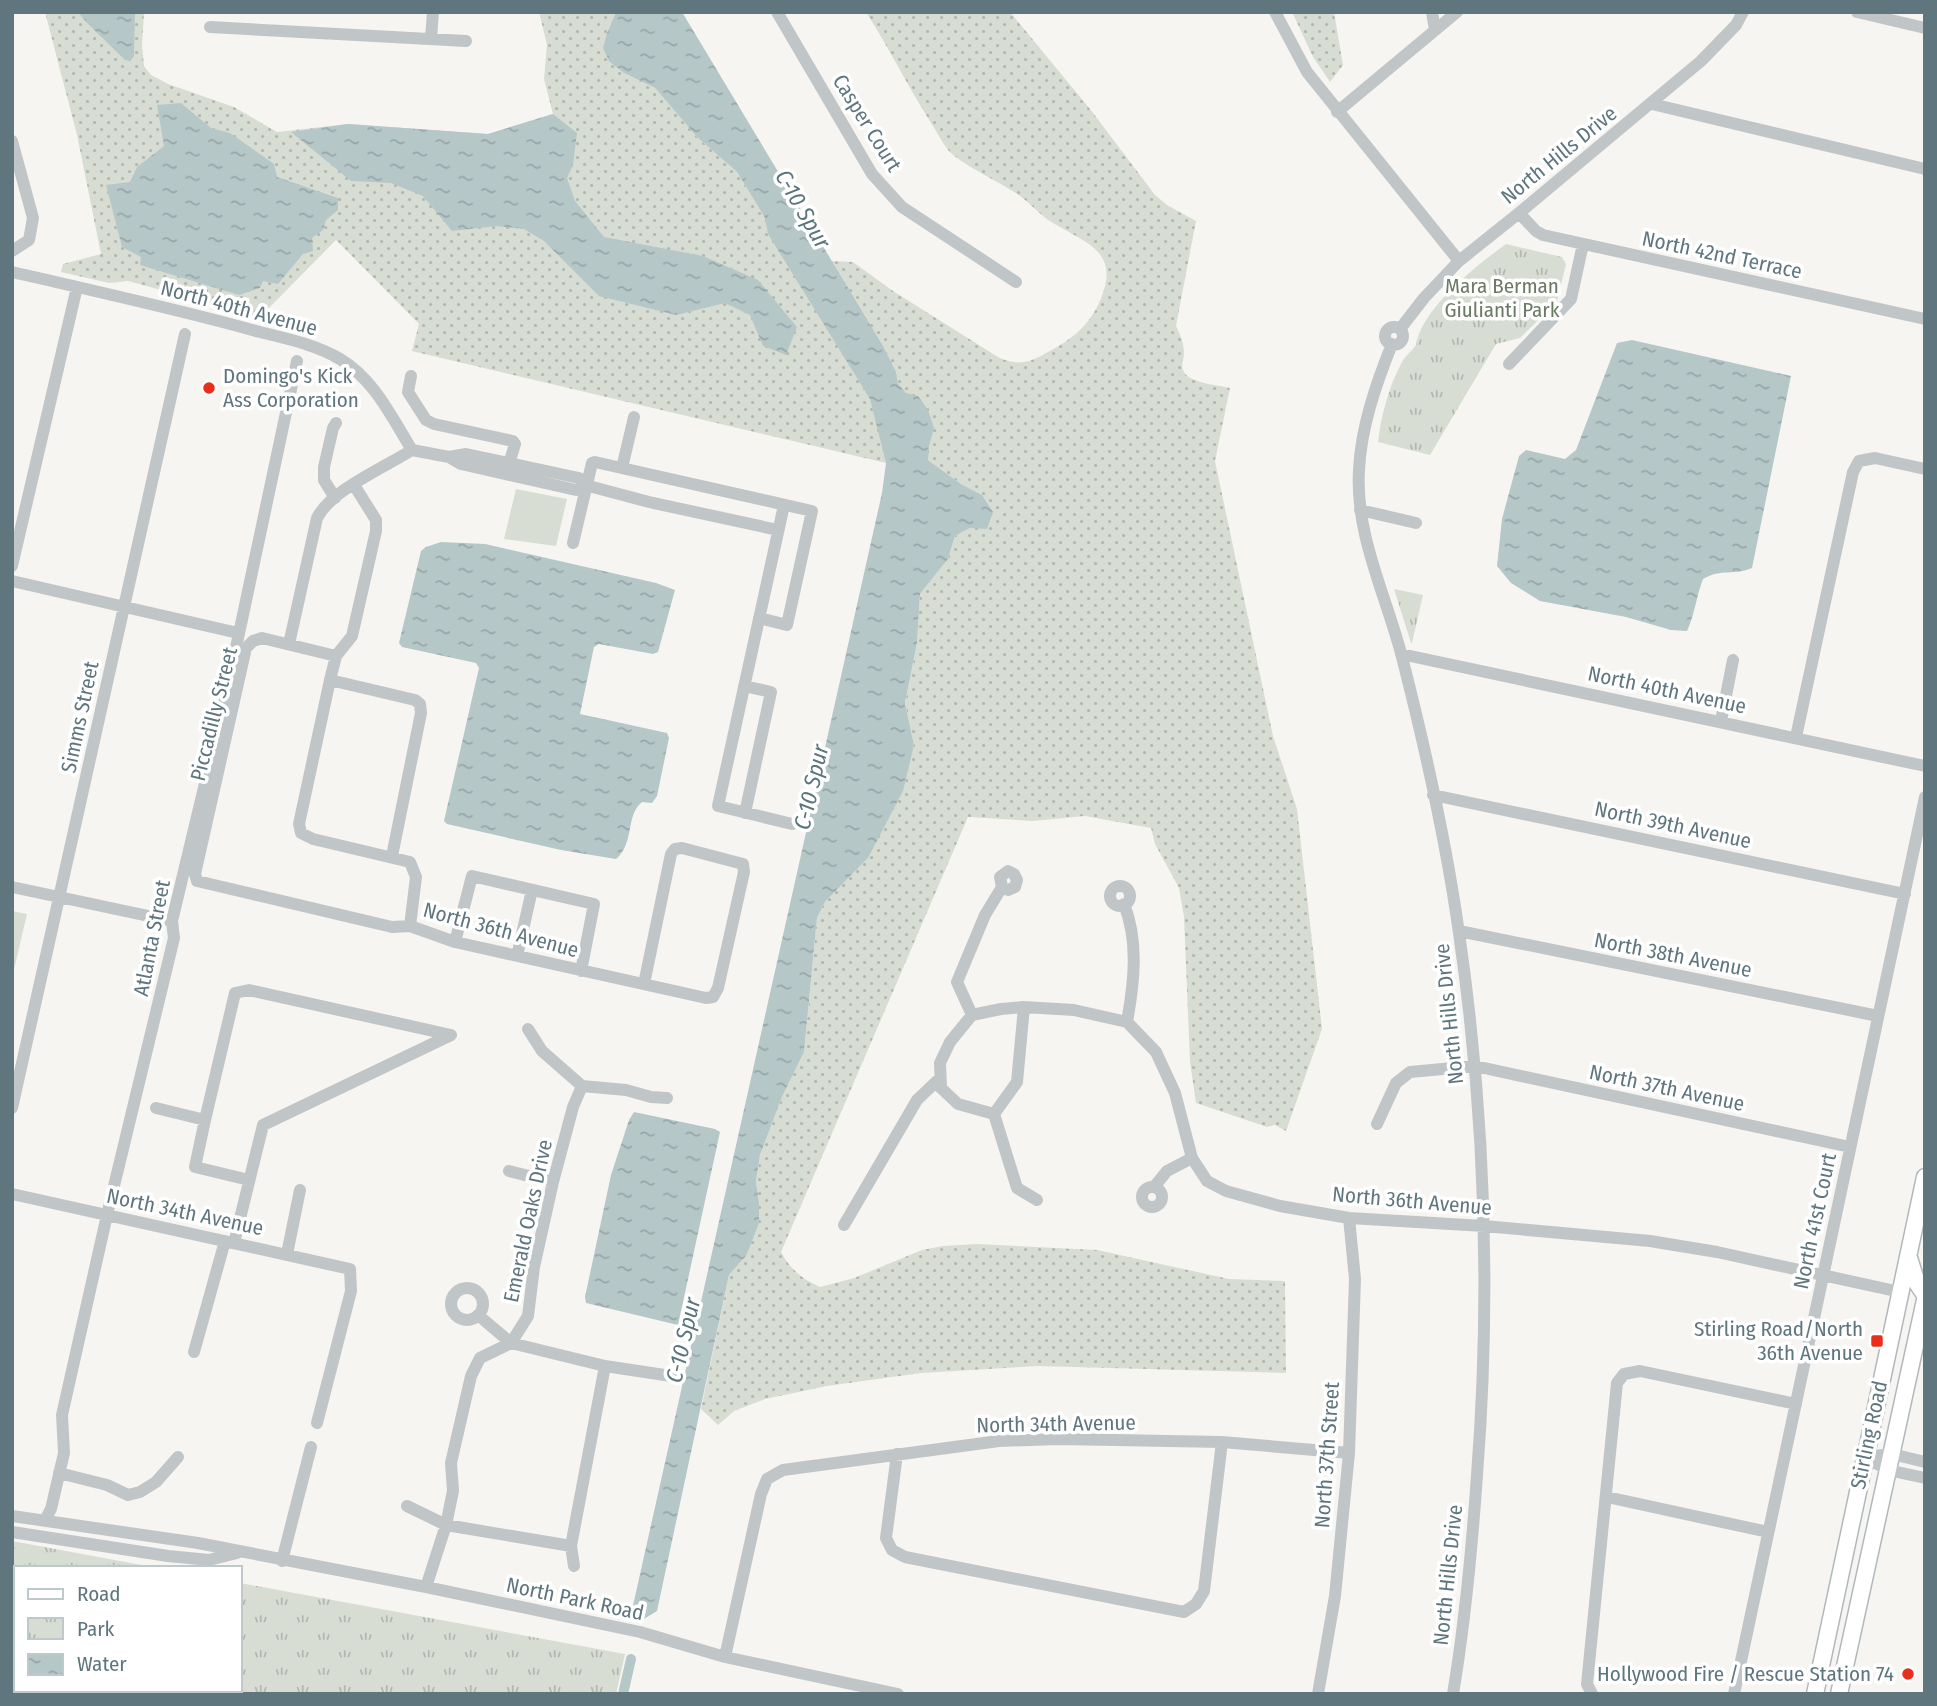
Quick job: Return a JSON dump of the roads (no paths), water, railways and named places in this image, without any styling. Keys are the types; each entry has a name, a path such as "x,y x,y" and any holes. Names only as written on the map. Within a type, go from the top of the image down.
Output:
{"main road":[{"name":"Stirling Road","path":"1815,1694 1925,1177"},
{"path":"1908,1255 1917,1283 1925,1297"},
{"name":"Stirling Road","path":"1839,1694 1925,1297"}],"street":[{"path":"430,38 433,12"},
{"name":"Casper Court","path":"777,12 872,174 902,207 1016,282"},
{"path":"1275,12 1307,72 1459,261"},
{"path":"1432,12 1435,30"},
{"path":"1337,112 1457,12"},
{"name":"North Hills Drive","path":"1452,1694 1473,1538 1482,1414 1484,1226 1475,1066 1459,931 1433,795 1401,654 1369,551 1360,510 1359,468 1365,431 1371,403 1392,344 1398,344 1402,340 1400,329 1424,298 1459,261 1701,61 1736,25 1743,12"},
{"path":"1857,12 1925,28"},
{"path":"211,27 466,41"},
{"path":"1652,104 1925,169"},
{"path":"12,141 33,218 29,240 12,251"},
{"name":"North 42nd Terrace","path":"1520,213 1536,231 1544,235 1925,320"},
{"path":"1509,364 1571,299 1583,244"},
{"name":"North 40th Avenue","path":"12,272 195,315 318,348 360,374 382,401 412,450"},
{"path":"12,566 77,287"},
{"name":"Simms Street","path":"12,1108 185,334"},
{"name":"Atlanta Street","path":"45,1520 51,1509 64,1452 62,1415 174,937 172,921 224,704 297,361"},
{"path":"411,376 408,392 426,420 513,441 515,444 508,469"},
{"path":"622,468 634,417"},
{"path":"335,498 324,480 324,467 332,428 336,423"},
{"path":"289,644 317,518 322,508 412,450 449,457 461,464 579,478 585,485 649,502 778,530"},
{"path":"1796,737 1853,472 1859,461 1875,458 1925,469"},
{"path":"573,543 592,463 811,511 787,625 759,618"},
{"path":"354,485 376,520 376,531 352,636 336,656 299,824 301,833 313,839 410,862 416,877 410,926"},
{"path":"783,506 718,806 792,824"},
{"path":"1360,510 1416,523"},
{"path":"12,581 239,633"},
{"name":"Piccadilly Street","path":"197,881 195,874 246,648 253,641 262,638 336,656"},
{"name":"North 40th Avenue","path":"1401,654 1925,766"},
{"path":"1721,721 1733,660"},
{"path":"330,680 415,700 420,704 421,713 392,856"},
{"path":"744,686 771,692 744,813"},
{"name":"North 39th Avenue","path":"1433,795 1905,894"},
{"name":"North 41st Court","path":"1734,1694 1925,797"},
{"name":"North 36th Avenue","path":"197,881 392,927 410,926 455,942 706,998 713,997 718,988 744,872 743,864 682,848 675,849 671,854 644,984"},
{"path":"455,942 472,876 594,904 581,971"},
{"path":"12,887 172,921"},
{"path":"972,1015 957,982 985,915 1002,887"},
{"path":"517,956 532,890"},
{"path":"994,1114 958,1104 941,1088 940,1063 950,1042 972,1015 1001,1009 1024,1007 1074,1010 1127,1022 1134,986 1132,925 1124,904"},
{"name":"North 38th Avenue","path":"1459,931 1878,1016"},
{"path":"194,1352 249,1180 263,1125 451,1035 248,990 235,993 195,1167 249,1180"},
{"path":"994,1114 1017,1082 1024,1007"},
{"name":"North 36th Avenue","path":"1127,1022 1156,1052 1175,1093 1192,1158 1207,1181 1226,1191 1280,1206 1349,1218 1484,1226 1650,1241 1717,1252 1900,1292"},
{"path":"528,1029 542,1051 582,1086 626,1090 667,1098"},
{"name":"North 37th Avenue","path":"1377,1124 1396,1083 1410,1072 1475,1066 1850,1147"},
{"path":"844,1225 917,1100 939,1079"},
{"name":"Emerald Oaks Drive","path":"511,1343 528,1316 534,1267 553,1182 573,1107 582,1086"},
{"path":"156,1108 205,1121"},
{"path":"994,1114 1017,1188 1037,1200"},
{"path":"1154,1187 1167,1171 1192,1158"},
{"path":"509,1171 553,1182"},
{"path":"287,1254 300,1189"},
{"name":"North 34th Avenue","path":"12,1194 350,1269 351,1291 317,1423"},
{"name":"North 37th Street","path":"1318,1694 1335,1596 1349,1453 1355,1279 1349,1218"},
{"path":"478,1315 511,1343 605,1366 671,1376"},
{"path":"426,1587 446,1525 453,1491 451,1463 471,1376 480,1358 511,1343"},
{"path":"574,1566 571,1546 605,1366"},
{"path":"1592,1694 1587,1684 1617,1383 1624,1374 1640,1371 1796,1404"},
{"name":"North 34th Avenue","path":"725,1657 761,1494 768,1479 783,1470 999,1441 1059,1439 1222,1442 1349,1453"},
{"path":"897,1454 886,1538 892,1550 905,1557 1184,1612 1196,1604 1204,1591 1222,1442"},
{"path":"282,1561 311,1447"},
{"path":"58,1473 107,1485 128,1495 140,1492 156,1482 178,1457"},
{"path":"1865,1457 1890,1462 1925,1462"},
{"path":"1890,1462 1925,1478"},
{"path":"1607,1497 1768,1532"},
{"path":"407,1506 446,1525 571,1546"},
{"name":"North Park Road","path":"12,1516 241,1552 426,1587 640,1632 725,1657 898,1694"},
{"name":"North Park Road","path":"12,1532 209,1560 241,1552"}],"water":[{"path":"78,12 135,12 134,56 130,61 125,60"},
{"path":"616,12 682,12 883,346 896,372 898,384 906,393 918,396 928,410 934,428 928,460 961,484 982,495 993,512 987,529 970,528 955,536 948,559 920,594 917,643 905,703 914,745 903,791 868,858 825,902 817,918 804,1052 782,1097 760,1155 756,1181 759,1223 746,1256 729,1275 657,1611 644,1619 636,1616 632,1610 882,493 886,463 870,399 768,234 765,218 737,172 697,137 655,88 624,73 609,61 603,48"},
{"path":"181,103 211,128 230,133 274,164 277,177 338,198 338,210 326,220 323,230 312,238 313,251 303,254 278,284 263,281 260,288 239,295 140,265 141,257 122,247 106,185 130,182 137,167 164,146 157,105"},
{"path":"553,114 577,133 573,165 567,178 575,201 604,237 703,256 758,280 797,327 786,355 763,346 750,315 725,303 676,315 599,296 544,241 524,229 496,226 452,231 423,196 391,183 351,181 291,132 348,124 488,134"},
{"path":"1632,340 1791,376 1752,568 1703,579 1687,631 1671,630 1626,617 1540,601 1511,583 1497,566 1502,519 1519,456 1526,450 1565,459 1576,450 1617,343"},
{"path":"441,542 485,544 656,583 675,590 658,652 653,654 599,644 594,647 580,714 667,733 669,738 657,796 652,803 642,802 637,808 626,845 616,859 561,850 447,824 444,821 479,668 476,663 402,647 399,643 421,551"},
{"path":"634,1112 720,1132 678,1325 586,1303 585,1297 611,1175"}],"waterway":[{"name":"C-10 Spur","path":"623,1694 631,1659"}],"place":[{"name":"Domingo's Kick Ass Corporation","path":"209,388"},
{"name":"Stirling Road/North 36th Avenue","path":"1877,1341"},
{"name":"Hollywood Fire / Rescue Station 74","path":"1908,1674"}],"park label":[{"name":"Mara Berman Giulianti Park","path":"1502,298"}]}
